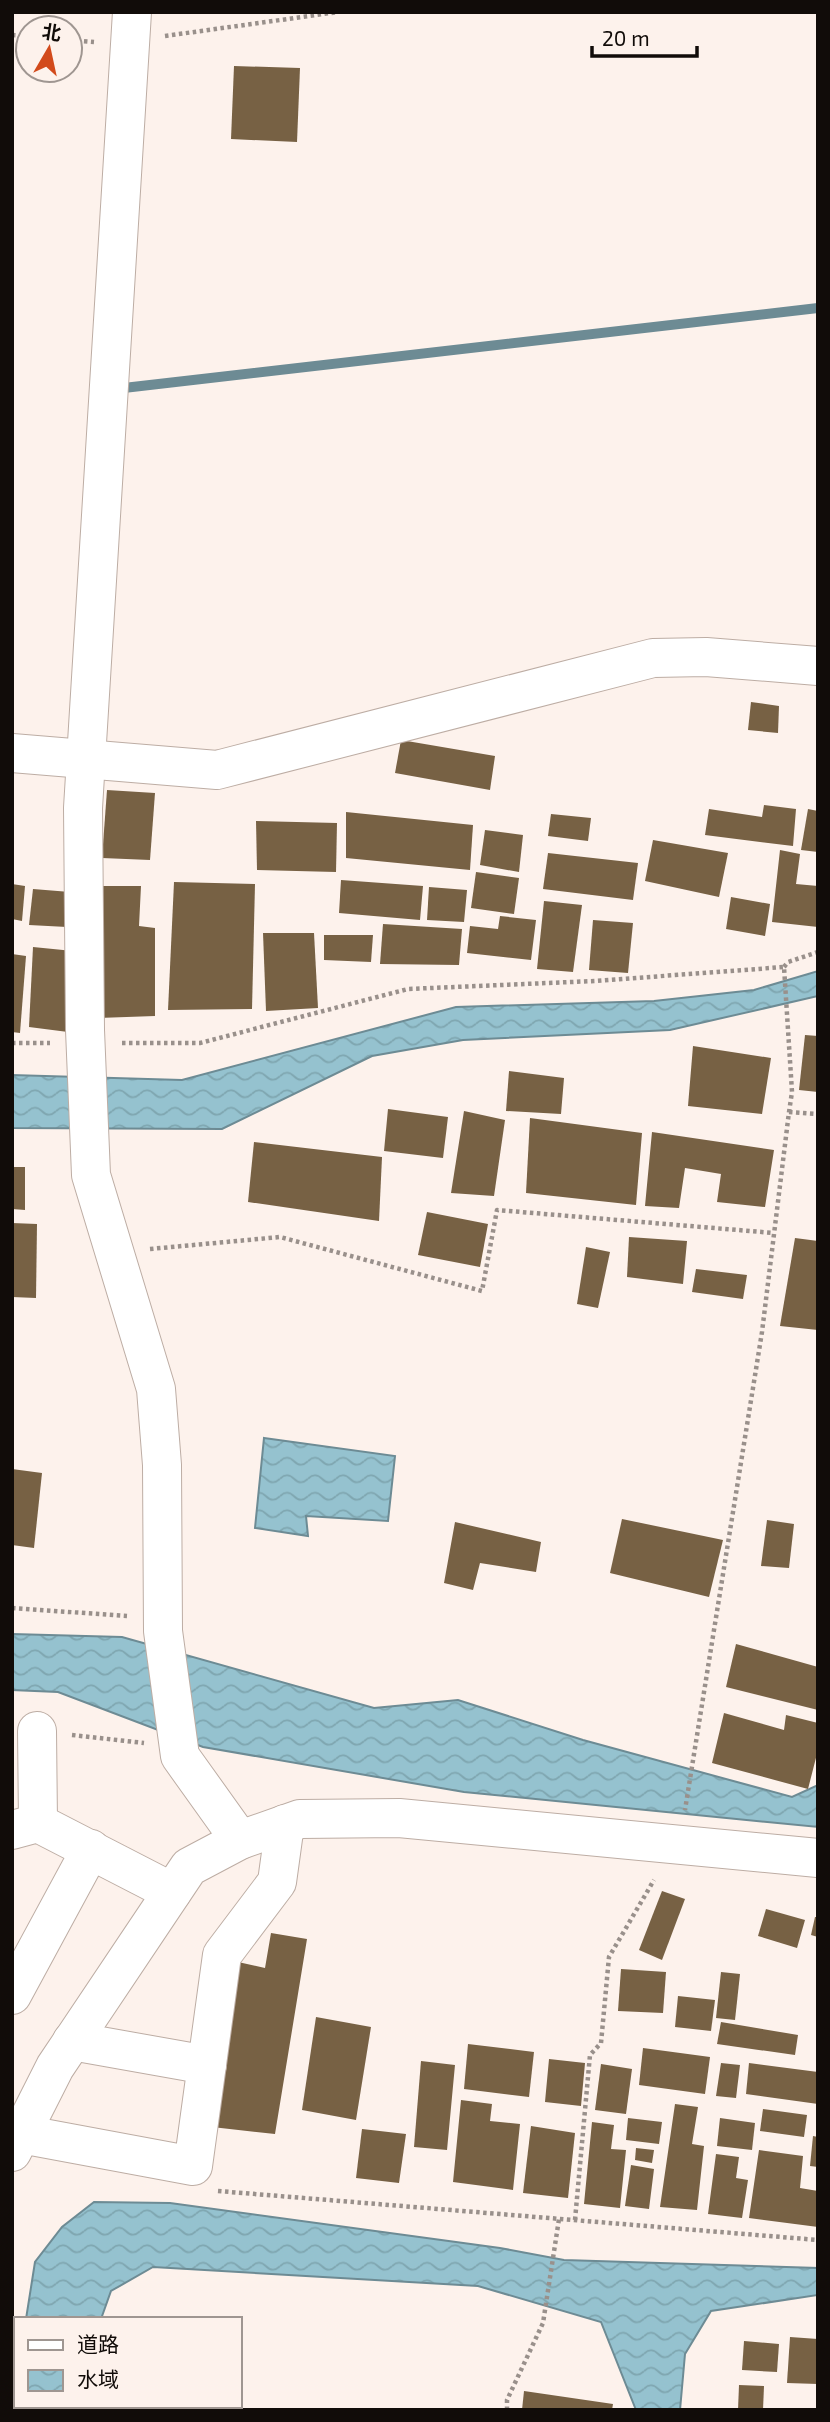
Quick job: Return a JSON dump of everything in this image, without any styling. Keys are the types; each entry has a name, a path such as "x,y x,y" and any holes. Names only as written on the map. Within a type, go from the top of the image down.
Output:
{"street":[{"path":"131,26 83,808 86,1043 91,1175 156,1389 162,1465 163,1625 180,1756 240,1840"},
{"path":"12,753 217,770 653,658 706,657 818,666"},
{"path":"37,1731 25,1827 91,1849 172,1892"},
{"path":"285,1824 277,1882 222,1955 193,2166 17,2143 26,2089 55,2067 189,1867 240,1840 285,1824 300,1819 399,1818 818,1858"},
{"path":"12,1995 91,1849"},
{"path":"72,2041 207,2065"}],"path":[{"path":"84,42 96,43 131,26 338,12"},
{"path":"12,1044 200,1043 408,989 595,981 783,967 788,962 818,951"},
{"path":"680,1844 762,1332 792,1092 783,967"},
{"path":"789,1112 818,1114"},
{"path":"114,1252 280,1237 482,1291 497,1210 774,1233"},
{"path":"12,1608 163,1625"},
{"path":"37,1731 178,1740"},
{"path":"575,2220 590,2054 601,2043 609,1957 656,1876"},
{"path":"193,2166 191,2189 818,2240"},
{"path":"507,2410 507,2400 543,2323 559,2219"}],"water":[{"path":"818,971 818,996 670,1030 463,1040 372,1056 222,1129 12,1128 12,1075 182,1080 456,1007 654,1001 754,990"},
{"path":"264,1438 395,1456 388,1521 306,1516 308,1536 255,1528"},
{"path":"12,1634 122,1637 374,1708 458,1700 583,1740 792,1797 818,1785 818,1827 464,1792 203,1747 58,1692 12,1690"},
{"path":"94,2202 170,2203 500,2248 564,2260 818,2268 818,2295 711,2311 685,2354 680,2410 636,2410 601,2322 478,2286 153,2267 111,2291 102,2317 26,2317 35,2262 62,2227"}],"building":[{"path":"234,66 300,68 297,142 231,139"},
{"path":"751,702 779,706 778,733 748,730"},
{"path":"401,740 495,756 490,790 395,773"},
{"path":"107,790 155,793 150,860 102,858"},
{"path":"764,805 796,809 793,846 705,835 709,809 762,817"},
{"path":"808,809 818,811 818,852 801,850"},
{"path":"346,812 473,825 470,870 346,858"},
{"path":"551,814 591,818 588,841 548,836"},
{"path":"256,821 337,823 336,872 257,870"},
{"path":"485,830 523,835 519,872 480,865"},
{"path":"653,840 728,853 719,897 645,881"},
{"path":"780,850 800,854 796,884 818,886 818,927 772,922"},
{"path":"548,853 638,863 633,900 543,889"},
{"path":"476,872 519,878 514,914 471,908"},
{"path":"341,880 423,886 420,920 339,913"},
{"path":"174,882 255,884 252,1009 168,1010"},
{"path":"12,884 25,886 22,921 12,919"},
{"path":"99,886 141,886 139,926 155,928 155,1016 98,1018"},
{"path":"429,887 467,890 464,922 427,920"},
{"path":"33,889 70,892 67,927 29,925"},
{"path":"731,897 770,904 765,936 726,929"},
{"path":"544,901 582,905 573,972 537,969"},
{"path":"500,916 536,920 531,960 467,953 470,926 498,929"},
{"path":"593,920 633,923 628,973 589,970"},
{"path":"383,924 462,929 459,965 380,964"},
{"path":"263,933 314,933 318,1008 266,1011"},
{"path":"324,935 373,935 371,962 324,960"},
{"path":"33,947 73,951 68,1032 29,1027"},
{"path":"12,954 26,956 20,1033 12,1032"},
{"path":"805,1035 818,1036 818,1092 799,1090"},
{"path":"693,1046 771,1058 762,1114 688,1106"},
{"path":"509,1071 564,1078 561,1114 506,1111"},
{"path":"388,1109 448,1117 443,1158 384,1151"},
{"path":"464,1111 505,1120 494,1196 451,1193"},
{"path":"530,1118 642,1133 636,1205 526,1193"},
{"path":"652,1132 774,1150 765,1207 717,1202 721,1174 685,1168 679,1208 645,1206"},
{"path":"254,1142 382,1157 379,1221 248,1202"},
{"path":"12,1167 25,1167 25,1210 12,1209"},
{"path":"427,1212 488,1224 480,1267 418,1255"},
{"path":"12,1223 37,1224 36,1298 12,1297"},
{"path":"629,1237 687,1241 683,1284 627,1277"},
{"path":"795,1238 818,1241 818,1330 780,1326"},
{"path":"586,1247 610,1252 598,1308 577,1304"},
{"path":"696,1269 747,1275 743,1299 692,1292"},
{"path":"12,1469 42,1473 34,1548 12,1545"},
{"path":"622,1519 723,1540 709,1597 610,1573"},
{"path":"767,1520 794,1524 789,1568 761,1566"},
{"path":"455,1522 541,1542 536,1572 480,1563 473,1590 444,1583"},
{"path":"736,1644 818,1667 818,1710 726,1687"},
{"path":"724,1713 784,1730 786,1715 818,1723 818,1750 808,1789 712,1763"},
{"path":"662,1891 685,1899 662,1960 639,1950"},
{"path":"766,1909 805,1920 797,1948 758,1936"},
{"path":"815,1917 818,1917 818,1937 811,1935"},
{"path":"271,1933 307,1939 275,2134 212,2127 238,1962 265,1968"},
{"path":"621,1969 666,1972 663,2013 618,2011"},
{"path":"721,1972 740,1974 735,2020 716,2018"},
{"path":"678,1996 715,2000 711,2031 675,2027"},
{"path":"316,2017 371,2027 356,2120 302,2110"},
{"path":"721,2022 798,2035 795,2055 717,2044"},
{"path":"468,2044 534,2052 529,2097 464,2089"},
{"path":"643,2048 710,2057 705,2094 639,2085"},
{"path":"549,2059 585,2063 581,2106 545,2102"},
{"path":"421,2061 455,2065 447,2150 414,2147"},
{"path":"721,2063 740,2065 736,2098 716,2096"},
{"path":"749,2063 818,2072 818,2104 746,2094"},
{"path":"601,2064 632,2069 626,2114 595,2110"},
{"path":"461,2100 492,2104 490,2121 520,2124 513,2190 453,2182"},
{"path":"675,2104 698,2107 692,2144 704,2146 697,2210 660,2207"},
{"path":"763,2109 807,2115 804,2137 760,2131"},
{"path":"628,2118 662,2122 659,2144 626,2140"},
{"path":"720,2118 755,2123 752,2150 717,2146"},
{"path":"592,2122 614,2125 611,2149 626,2150 620,2208 584,2204"},
{"path":"531,2126 575,2133 568,2198 523,2193"},
{"path":"362,2129 406,2134 399,2183 356,2178"},
{"path":"813,2136 818,2137 818,2167 810,2166"},
{"path":"636,2148 654,2150 652,2163 635,2160"},
{"path":"759,2150 803,2156 800,2188 818,2191 818,2227 749,2218"},
{"path":"716,2154 739,2157 736,2178 748,2180 742,2218 708,2214"},
{"path":"631,2165 654,2169 649,2209 625,2206"},
{"path":"790,2337 818,2339 818,2384 787,2383"},
{"path":"744,2341 779,2344 777,2372 742,2370"},
{"path":"739,2385 764,2386 763,2410 738,2410"},
{"path":"524,2391 613,2404 612,2410 522,2410"}],"waterway":[{"path":"115,389 818,308"}]}
